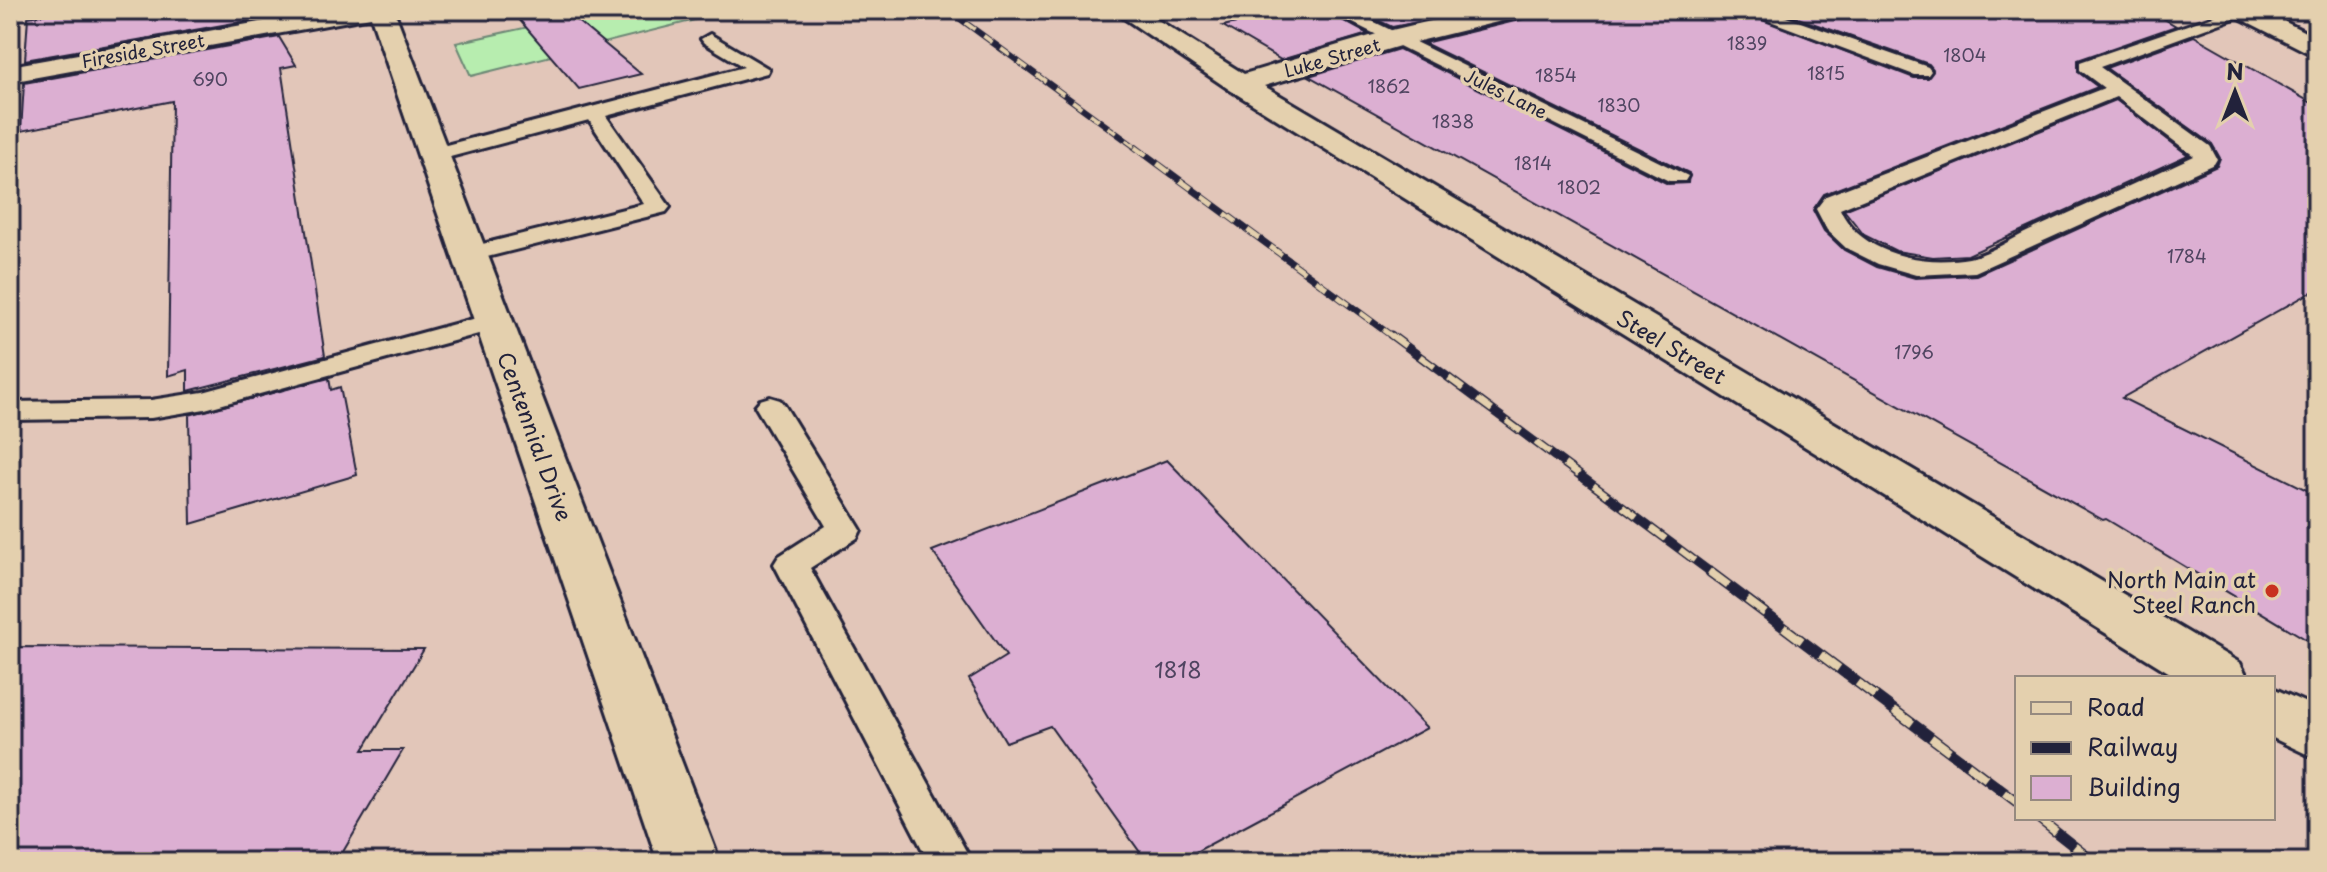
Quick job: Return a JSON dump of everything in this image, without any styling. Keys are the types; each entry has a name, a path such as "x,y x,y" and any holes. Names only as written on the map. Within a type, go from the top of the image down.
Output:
{"street":[{"name":"Fireside Street","path":"10,74 370,10"},
{"name":"Centennial Drive","path":"381,10 689,862"},
{"name":"Steel Street","path":"1125,10 1240,84 2218,676"},
{"name":"Luke Street","path":"1240,84 1395,39 1517,10"},
{"path":"2244,11 2317,49"},
{"path":"2275,711 2317,736"}],"lane":[{"name":"Jules Lane","path":"1336,10 1677,176"},
{"path":"1750,10 1921,71"},
{"path":"2116,90 1834,201 1828,209 1835,225 1855,243 1916,268 1975,265 2206,159 2202,151 2087,66 2108,56 2244,11"},
{"path":"435,155 760,69 710,39"},
{"path":"471,254 658,207 595,114"},
{"path":"10,411 151,409 205,400 495,321"},
{"path":"770,406 845,530 791,564 951,862"}],"green space":[{"path":"606,10 735,10 471,76 456,43"}],"building":[{"path":"70,10 264,10 268,17 25,60 28,17"},
{"path":"511,10 564,10 641,74 579,89"},
{"path":"1294,10 1324,10 1368,34 1281,60 1223,26"},
{"path":"1357,10 1483,10 1392,27"},
{"path":"1533,10 1738,10 1914,78 1928,78 1933,69 1929,64 1775,10 2149,10 2176,26 2078,60 2078,72 2098,87 1824,194 1813,210 1824,231 1844,250 1877,267 1915,278 1976,275 2217,166 2220,158 2212,144 2106,68 2194,36 2317,106 2317,289 2122,398 2317,495 2317,646 2106,519 1309,76 1399,49 1668,184 1688,183 1689,173 1424,43 1527,18"},
{"path":"279,37 296,65 281,68 325,356 188,391 188,370 168,376 172,101 21,131 24,83"},
{"path":"2116,100 2188,155 1968,255 1933,257 1896,251 1864,235 1844,210"},
{"path":"329,378 331,390 340,387 357,475 191,524 189,415"},
{"path":"1167,460 1427,728 1177,862 1147,862 1050,726 1006,742 969,679 1006,656 932,551"},
{"path":"10,647 424,649 363,750 403,750 337,862 10,862"}],"railway":[{"path":"948,10 1138,149"},
{"path":"1135,147 1393,337"},
{"path":"1391,335 1713,574"},
{"path":"1710,572 2015,801"},
{"path":"2041,820 2094,862"}],"place":[{"name":"North Main at Steel Ranch","path":"2272,591"}]}
